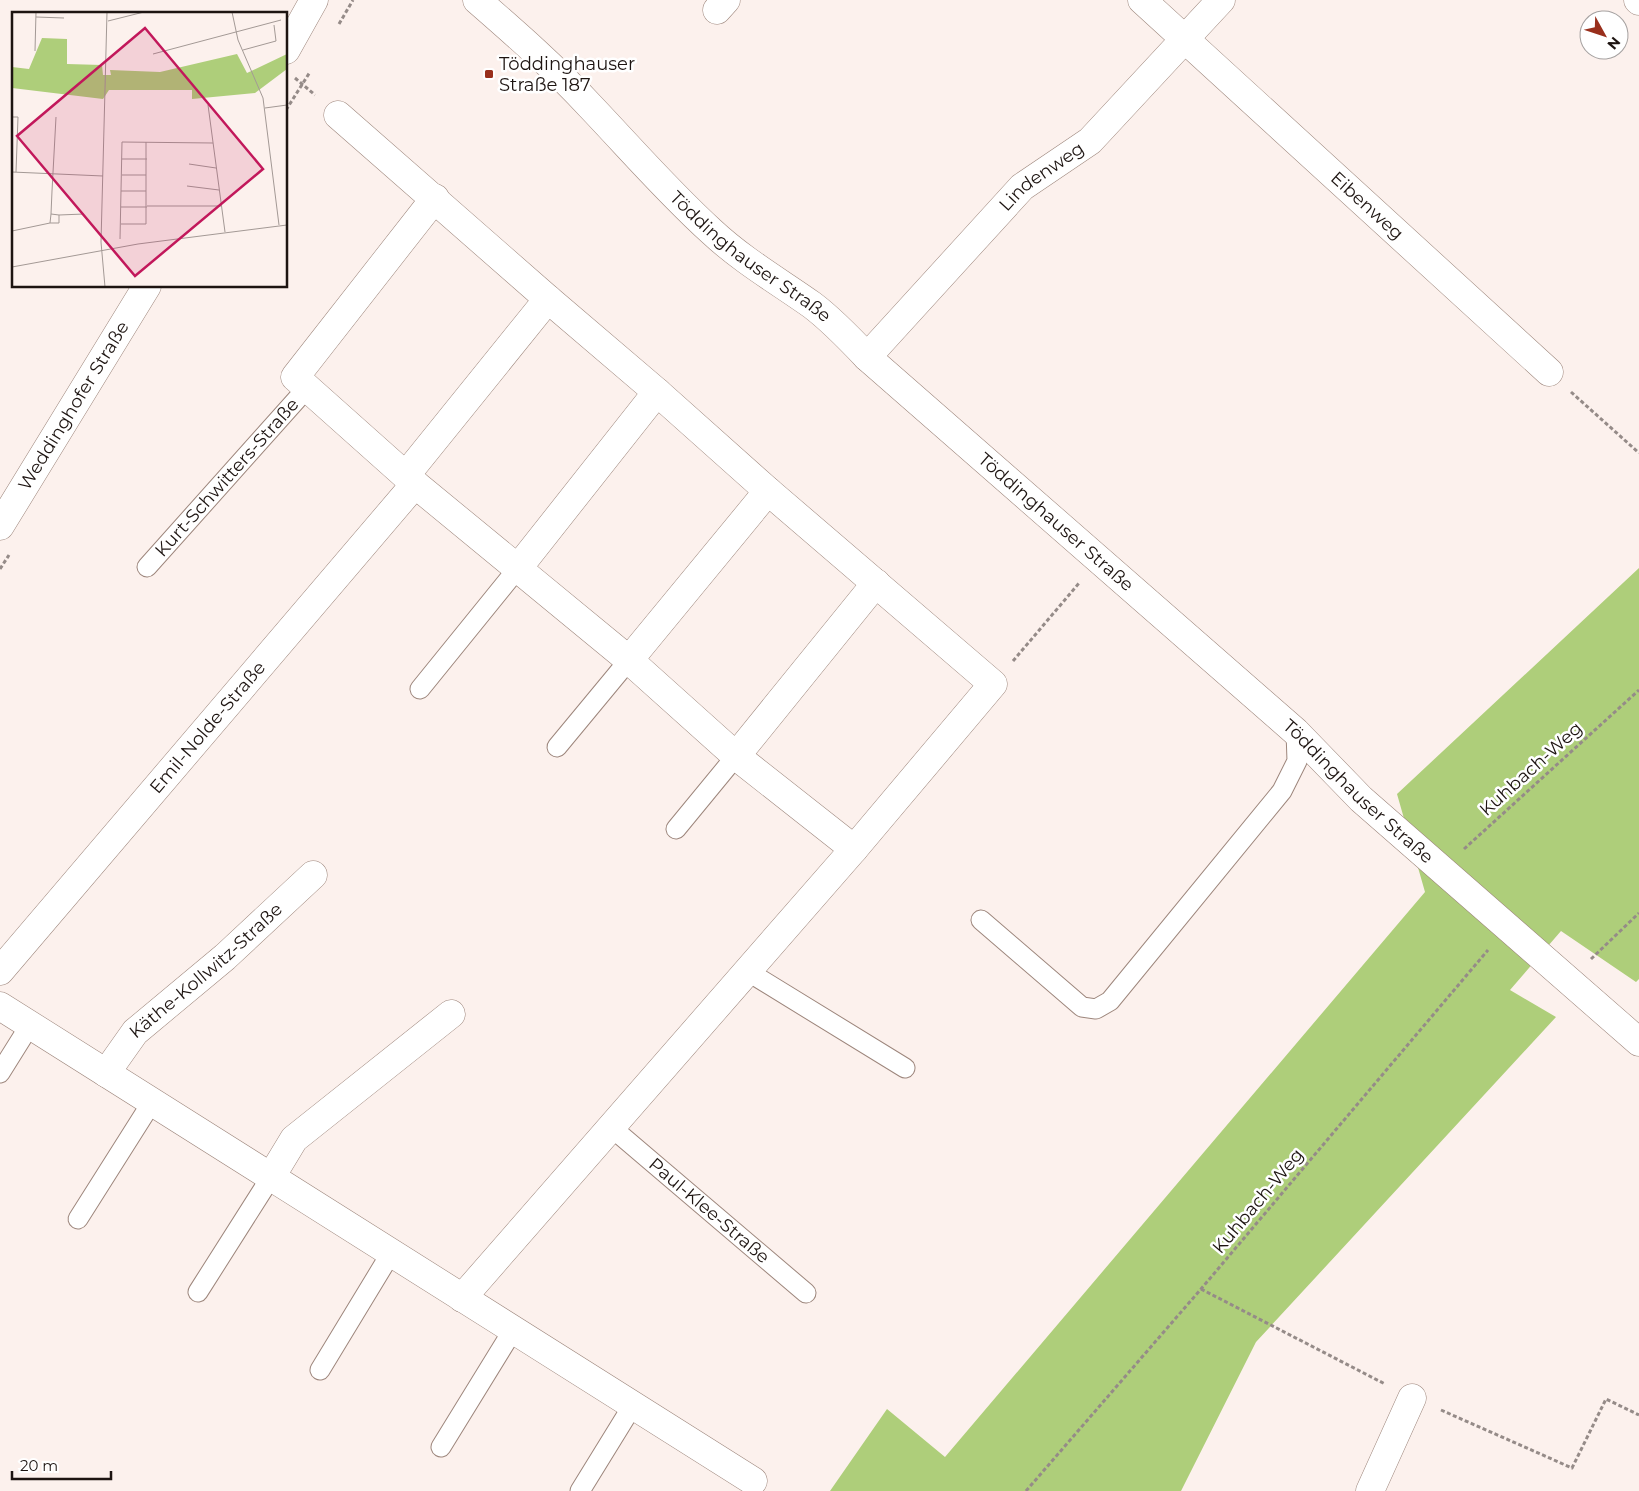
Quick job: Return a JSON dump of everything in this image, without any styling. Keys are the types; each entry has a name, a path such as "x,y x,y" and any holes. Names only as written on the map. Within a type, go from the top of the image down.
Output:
{"street":[{"path":"289,62 314,0"},
{"name":"Töddinghauser Straße","path":"476,0 519,37 590,105 635,156 710,231 742,257 814,306 867,357 1296,732 1361,799 1639,1042"},
{"name":"Eibenweg","path":"1142,0 1548,372"},
{"name":"Lindenweg","path":"867,357 1022,187 1090,141 1221,0"},
{"path":"338,115 435,198 548,300 657,392 768,491 993,684 854,849 462,1298"},
{"name":"Kurt-Schwitters-Straße","path":"435,198 295,377 411,480 629,660 736,756 854,849"},
{"name":"Weddinghofer Straße","path":"0,526 147,288"},
{"path":"411,480 548,300"},
{"path":"518,568 657,392"},
{"name":"Emil-Nolde-Straße","path":"0,971 411,480"},
{"path":"629,660 768,491"},
{"path":"736,756 876,583"},
{"name":"Käthe-Kollwitz-Straße","path":"106,1073 135,1032 225,957 313,875"},
{"path":"0,1006 633,1406 750,1486"},
{"path":"271,1177 294,1139 451,1014"},
{"path":"1370,1491 1412,1398"}],"lane":[{"name":"Kurt-Schwitters-Straße","path":"147,567 307,388"},
{"path":"420,689 518,568"},
{"path":"557,747 629,660"},
{"path":"981,920 1082,1008 1096,1009 1110,1002 1282,791 1297,761 1296,732"},
{"path":"676,829 736,756"},
{"path":"748,971 905,1068"},
{"path":"0,1073 30,1025"},
{"path":"78,1219 152,1102"},
{"name":"Paul-Klee-Straße","path":"611,1127 806,1293"},
{"path":"198,1292 271,1177"},
{"path":"320,1370 391,1253"},
{"path":"440,1447 513,1330"},
{"path":"580,1491 633,1406"}],"path":[{"path":"289,62 338,115"},
{"path":"1548,372 1639,453"},
{"path":"993,684 1100,560"},
{"name":"Kuhbach-Weg","path":"1442,870 1639,690"},
{"path":"1570,980 1639,913"},
{"name":"Kuhbach-Weg","path":"1026,1491 1201,1289 1507,926"},
{"path":"1201,1289 1412,1398 1572,1468 1606,1399 1639,1415"}],"green space":[{"path":"1639,568 1639,979 1636,982 1561,931 1510,990 1556,1017 1256,1342 1181,1491 830,1491 887,1409 945,1457 1425,892 1397,794"}],"place":[{"name":"Töddinghauser Straße 187","path":"489,74"}]}
